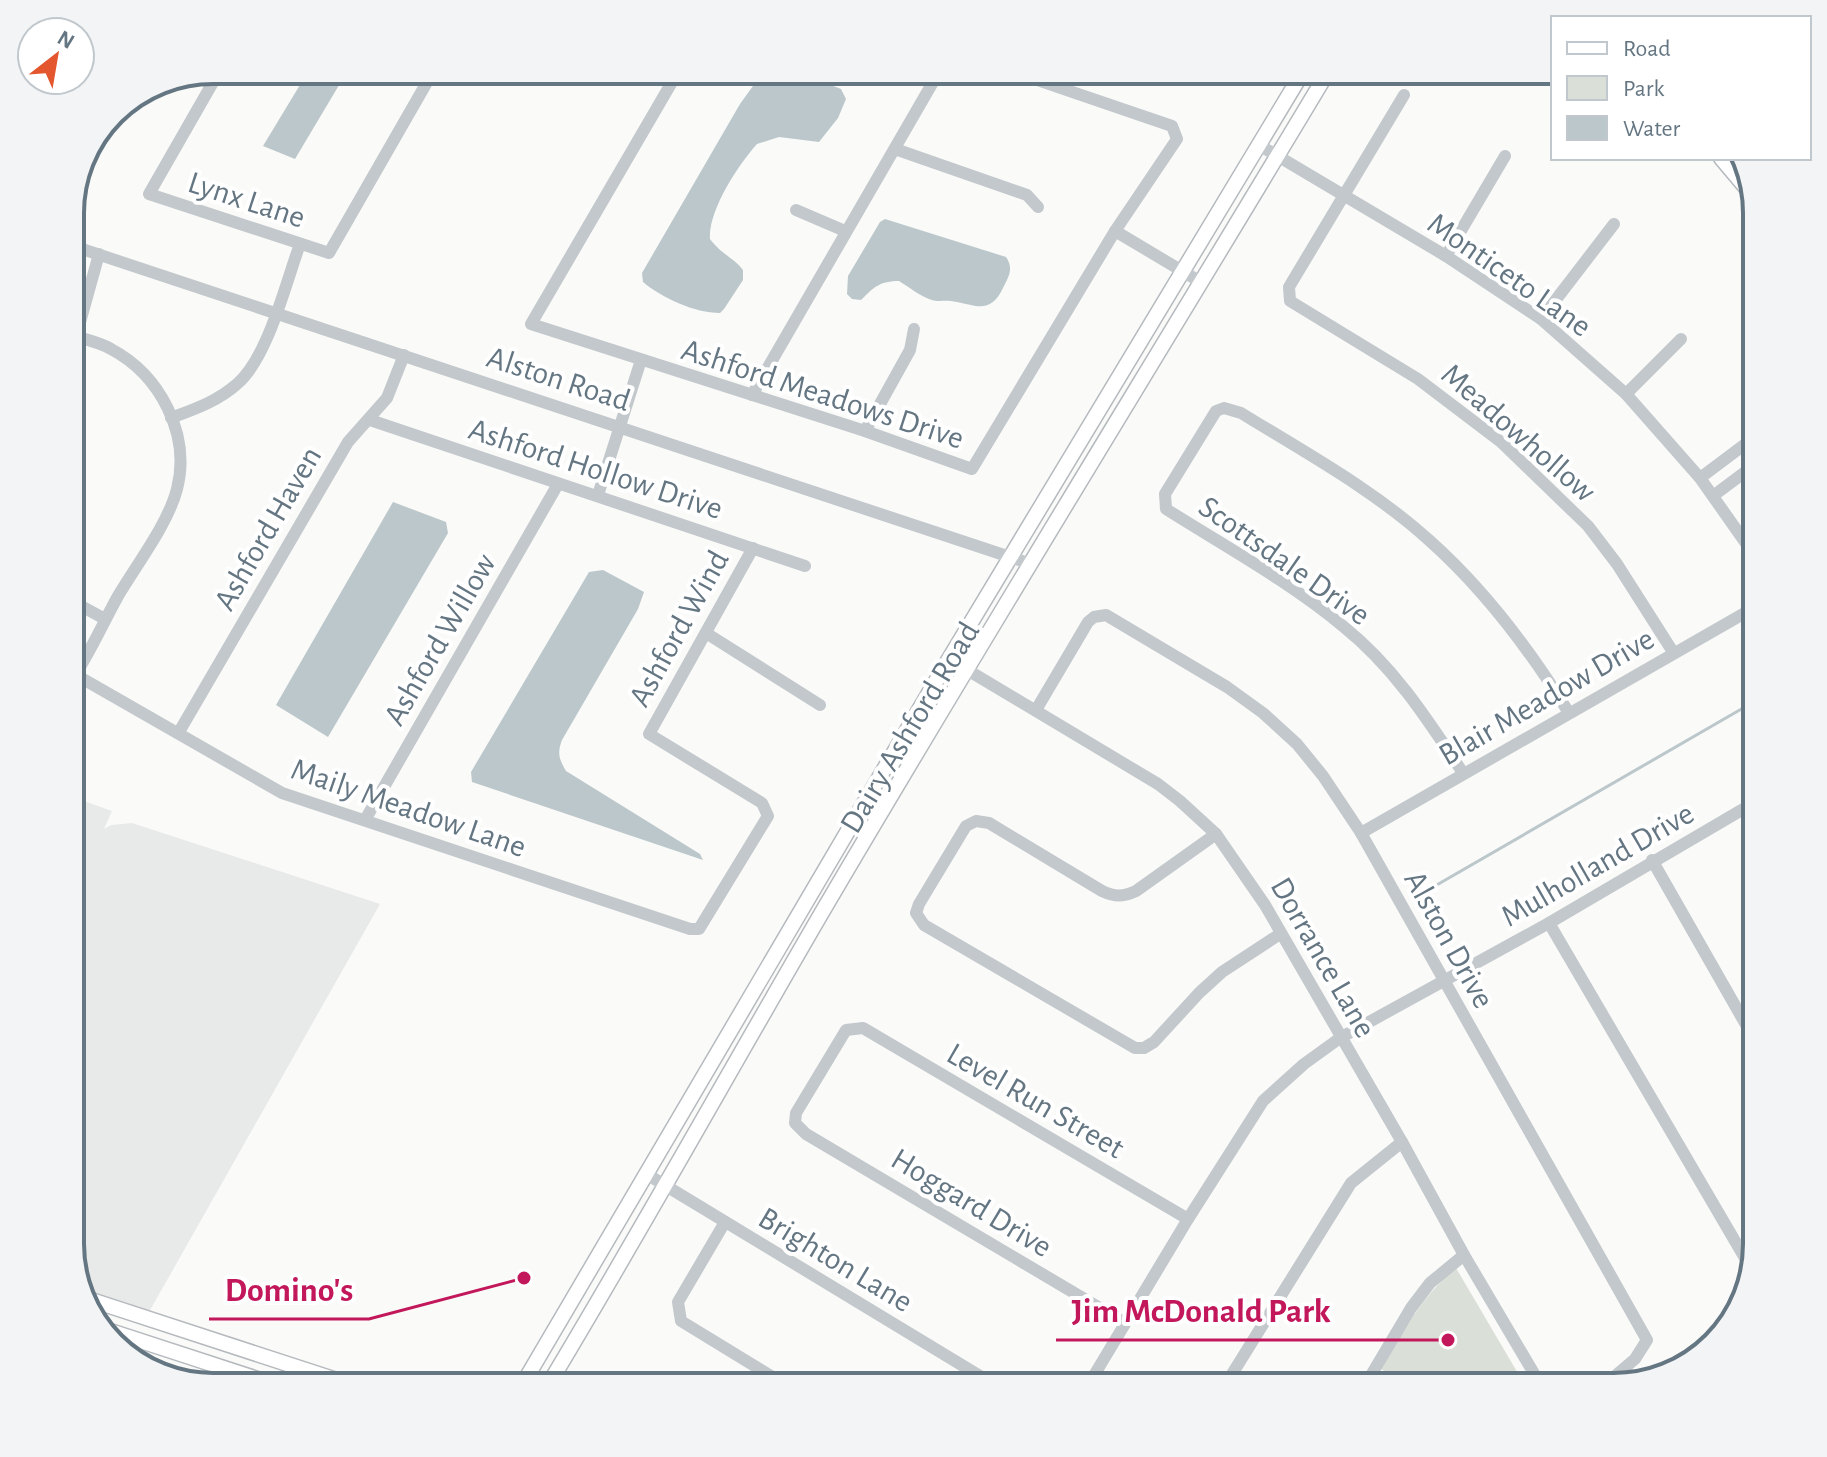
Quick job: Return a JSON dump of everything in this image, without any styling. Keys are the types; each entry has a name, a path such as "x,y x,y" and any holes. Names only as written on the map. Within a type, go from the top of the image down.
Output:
{"main road":[{"name":"Dairy Ashford Road","path":"529,1373 949,659 1296,84"},
{"name":"Dairy Ashford Road","path":"555,1373 822,914 1199,281 1321,84"},
{"path":"1723,160 1737,177"},
{"path":"804,903 822,914"},
{"path":"98,1302 315,1373"},
{"path":"122,1335 239,1373"}],"street":[{"name":"Lynx Lane","path":"212,84 149,194 329,253 426,84"},
{"name":"Ashford Meadows Drive","path":"671,84 531,324 865,431 972,469 1115,231"},
{"path":"752,395 932,84"},
{"path":"1049,84 1172,126 1177,139 1115,231 1199,281"},
{"path":"1343,197 1404,95"},
{"name":"Monticeto Lane","path":"1259,145 1446,256 1541,319 1626,394 1700,478 1743,539"},
{"path":"895,149 1027,195 1038,207"},
{"path":"1446,256 1505,156"},
{"name":"Meadowhollow","path":"1343,197 1289,287 1288,297 1293,306 1418,379 1501,442 1588,526 1617,564 1673,652"},
{"path":"796,210 845,231"},
{"path":"1541,319 1614,224"},
{"path":"171,418 209,404 239,382 262,350 300,244"},
{"name":"Alston Road","path":"84,249 1031,564"},
{"path":"84,301 99,254"},
{"path":"865,431 910,350 914,329"},
{"path":"84,339 108,347 143,371 161,396 171,418 180,453 177,489 170,508 84,658"},
{"path":"1626,394 1681,339"},
{"name":"Ashford Haven","path":"179,732 348,442 387,398 404,355"},
{"path":"598,495 641,360"},
{"name":"Scottsdale Drive","path":"1463,773 1415,700 1345,627 1279,580 1166,509 1165,494 1211,416 1224,408 1241,413 1348,479 1431,542 1489,601 1521,640 1569,713"},
{"name":"Ashford Hollow Drive","path":"370,420 805,566"},
{"path":"1700,478 1743,446"},
{"path":"1713,496 1743,474"},
{"name":"Ashford Willow","path":"365,820 558,484"},
{"name":"Ashford Wind","path":"699,929 768,816 767,809 649,734 753,548"},
{"path":"84,608 105,619"},
{"name":"Blair Meadow Drive","path":"1361,833 1743,614"},
{"name":"Alston Drive","path":"1036,710 1088,622 1099,615 1116,619 1227,687 1263,713 1297,744 1323,776 1361,833 1647,1340 1635,1359 1619,1373"},
{"path":"706,633 820,705"},
{"name":"Dorrance Lane","path":"949,659 1158,784 1216,834 1258,894 1534,1373"},
{"name":"Maily Meadow Lane","path":"84,684 179,732 282,793 675,924 699,929"},
{"name":"Mulholland Drive","path":"1095,1373 1263,1101 1304,1064 1340,1038 1549,923 1743,809"},
{"path":"1216,834 1136,891 1114,896 989,823 976,821 966,826 950,852 919,904 918,918 924,925 1126,1045 1144,1048 1154,1042 1222,972 1280,934"},
{"path":"1652,860 1743,1019"},
{"path":"1549,923 1742,1253"},
{"name":"Hoggard Drive","path":"858,1028 846,1030 796,1113 795,1123 806,1134 1125,1323"},
{"name":"Level Run Street","path":"858,1028 1188,1219"},
{"path":"1233,1373 1351,1183 1402,1142"},
{"name":"Brighton Lane","path":"648,1175 975,1373"},
{"path":"725,1222 681,1295 678,1314 689,1328 765,1373"},
{"path":"1373,1373 1420,1295 1464,1255"}],"shaded area":[{"path":"84,801 112,811 104,829 111,825 132,823 380,904 149,1312 95,1295 84,1253"}],"green space":[{"path":"1456,1268 1518,1373 1388,1373 1381,1369 1405,1328"}],"water":[{"path":"301,84 340,84 295,159 263,146"},
{"path":"754,84 828,84 841,89 846,99 838,118 819,142 779,137 757,144 733,176 714,215 710,239 743,270 743,280 720,313 710,312 669,299 643,282 642,273"},
{"path":"885,219 1006,257 1010,271 999,295 993,302 982,306 934,301 899,281 878,286 861,300 852,299 847,294 848,276 880,222"},
{"path":"393,502 446,522 448,533 328,737 276,705"},
{"path":"603,570 644,592 638,609 562,740 560,759 566,771 700,854 703,860 472,782 471,772 589,572"}],"waterway":[{"path":"1428,890 1743,708"}],"place":[{"name":"Domino's","path":"524,1278"},
{"name":"Jim McDonald Park","path":"1448,1340"}]}
